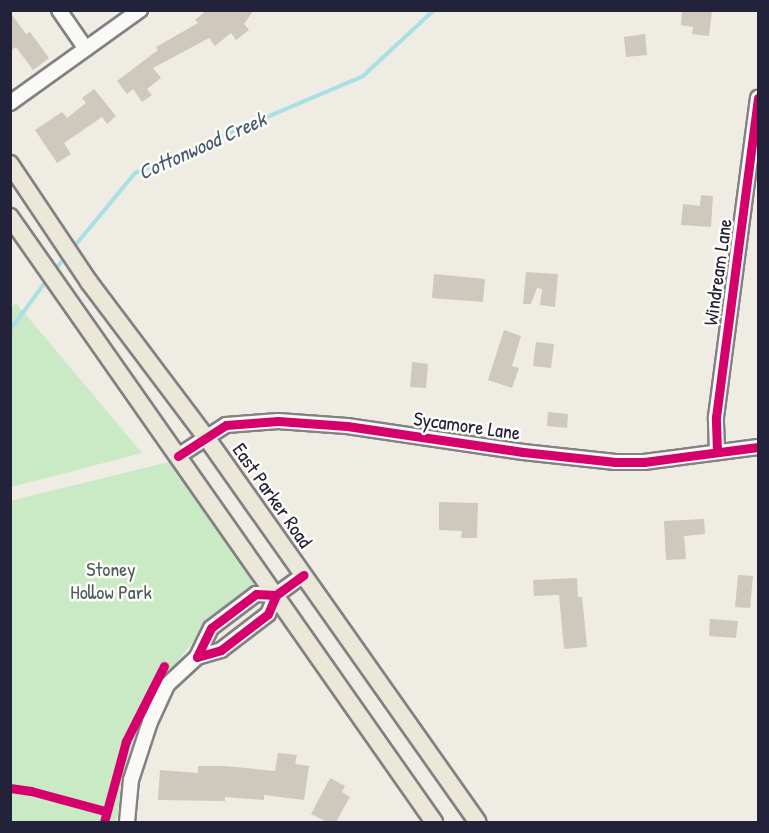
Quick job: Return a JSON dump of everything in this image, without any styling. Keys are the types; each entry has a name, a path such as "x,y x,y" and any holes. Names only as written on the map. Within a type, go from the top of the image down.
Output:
{"main road":[{"name":"East Parker Road","path":"10,164 89,282 206,437 478,822"},
{"path":"10,218 434,822"}],"street":[{"path":"59,10 86,49"},
{"path":"10,104 140,10"},
{"name":"Windream Lane","path":"717,451 716,417 759,98"},
{"name":"Sycamore Lane","path":"178,456 231,423 278,421 347,426 524,452 615,462 644,462 759,447"},
{"path":"197,657 221,650 268,614 276,595 304,575"},
{"path":"127,822 131,780 150,722 167,685 197,657 211,628 256,594 276,595"}],"green space":[{"path":"16,303 142,453 11,487 10,308"},
{"name":"Stoney Hollow Park","path":"173,461 258,584 205,626 161,683 141,719 130,748 116,822 11,822 10,501"}],"building":[{"path":"207,10 254,10 244,24 249,30 236,40 231,33 215,46 209,38 153,68 161,78 147,89 152,95 142,102 133,89 127,94 117,81 158,50 156,47 198,23 195,20"},
{"path":"682,10 712,10 709,36 692,34 693,27 681,25"},
{"path":"10,12 26,34 30,32 49,58 33,70 16,47 10,51"},
{"path":"645,34 647,55 626,57 624,37"},
{"path":"94,89 116,116 107,124 102,117 64,143 71,154 57,163 35,130 62,112 67,118 86,103 82,98"},
{"path":"701,195 713,196 711,227 681,225 683,204 700,206"},
{"path":"526,272 558,274 555,307 540,305 542,289 537,288 531,304 523,304"},
{"path":"434,274 485,279 483,302 432,298"},
{"path":"504,330 521,336 512,366 519,368 512,388 488,380"},
{"path":"536,342 554,344 551,368 533,366"},
{"path":"412,362 428,364 426,388 410,387"},
{"path":"548,412 568,414 567,428 547,426"},
{"path":"439,502 478,503 477,538 461,538 462,531 439,530"},
{"path":"704,519 705,534 684,536 686,559 666,560 664,521"},
{"path":"738,575 753,576 750,608 735,607"},
{"path":"577,578 578,597 582,597 587,647 564,649 559,595 534,596 533,580"},
{"path":"710,619 738,621 736,638 709,636"},
{"path":"278,753 297,755 295,764 309,766 304,800 264,795 264,800 225,797 225,801 158,800 160,770 198,773 198,766 225,766 275,771"},
{"path":"330,778 345,786 342,792 350,797 336,822 327,822 311,814"}],"waterway":[{"name":"Cottonwood Creek","path":"73,248 135,173 363,76 434,10"},
{"name":"Cottonwood Creek","path":"54,271 66,256"},
{"name":"Cottonwood Creek","path":"10,330 47,280"}],"cycle path":[{"path":"717,451 716,417 758,98"},
{"path":"178,456 226,425 278,421 347,426 523,452 615,462 644,462 758,447"},
{"path":"276,595 256,594 211,628 197,657 221,650 268,614 276,595 304,575"},
{"path":"104,822 126,741 164,666"},
{"path":"10,788 31,791 105,811"}]}
